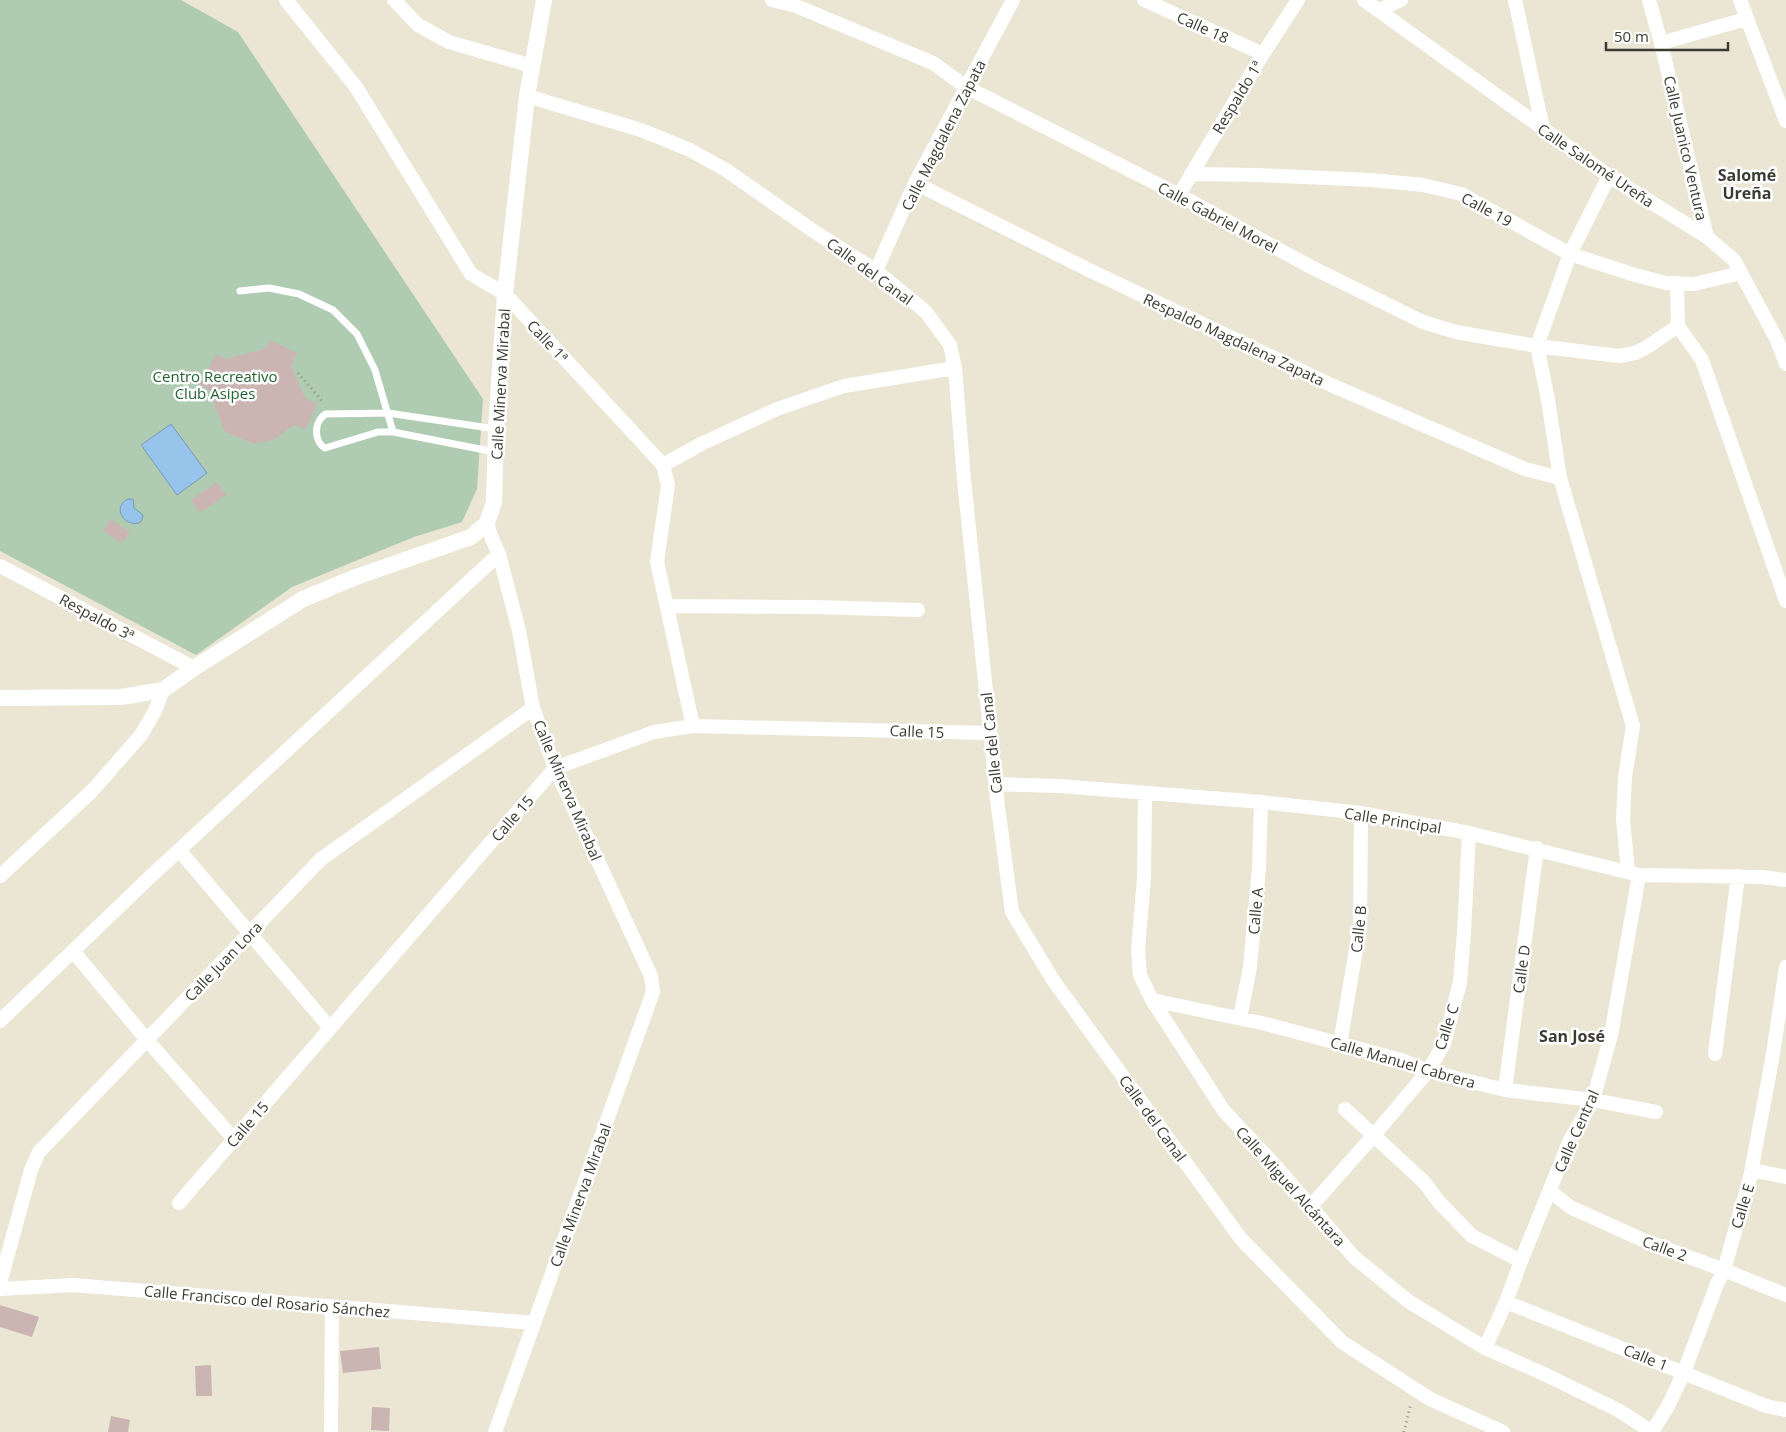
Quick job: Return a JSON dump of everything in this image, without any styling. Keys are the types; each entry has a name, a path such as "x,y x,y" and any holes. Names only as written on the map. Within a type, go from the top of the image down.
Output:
{"street":[{"name":"Calle 1ª","path":"286,0 356,87 471,274 505,294 663,465"},
{"path":"394,0 418,25 449,42 532,66"},
{"name":"Calle Minerva Mirabal","path":"495,1432 653,992 651,976 555,768 533,708 519,631 499,554 487,523 494,502 496,429 505,294 527,96 544,0"},
{"name":"Calle Gabriel Morel","path":"772,0 796,6 933,63 966,87 1178,195 1311,267 1423,322 1456,332 1537,346 1619,356 1635,353 1648,347 1678,326"},
{"name":"Calle Magdalena Zapata","path":"876,271 916,183 1013,0"},
{"name":"Calle 18","path":"1144,0 1263,54"},
{"name":"Respaldo 1ª","path":"1178,195 1263,54 1298,0"},
{"name":"Calle Salomé Ureña","path":"1364,0 1609,176 1707,237 1734,260 1782,340 1786,364"},
{"path":"1379,10 1401,0"},
{"path":"1515,0 1543,129"},
{"name":"Calle Juanico Ventura","path":"1649,0 1661,42 1707,237"},
{"path":"1740,0 1786,121"},
{"path":"1661,42 1746,19"},
{"name":"Calle del Canal","path":"527,96 641,130 690,150 726,170 812,230 876,271 926,312 950,345 955,368 964,480 995,784 1012,912 1053,980 1241,1239 1342,1342 1430,1399 1504,1432"},
{"name":"Calle 19","path":"1191,174 1371,180 1423,185 1461,194 1570,254 1635,275 1666,283 1694,284 1741,273"},
{"path":"1537,346 1570,254 1609,176"},
{"name":"Respaldo Magdalena Zapata","path":"916,183 1107,279 1323,381 1525,469 1560,478"},
{"path":"1677,283 1678,326 1702,360 1786,601"},
{"name":"Calle Central","path":"1485,1348 1506,1302 1570,1140 1593,1100 1611,1035 1633,874 1624,842 1624,802 1625,777 1633,726 1560,478 1548,400 1537,346"},
{"path":"693,726 657,562 668,485 663,465 703,443 777,409 844,386 955,368"},
{"path":"0,698 120,698 163,690 194,668 303,599 356,577 472,537 487,523"},
{"path":"0,1021 179,850 499,554"},
{"name":"Respaldo 3ª","path":"0,566 194,668"},
{"path":"667,606 918,610"},
{"path":"0,876 99,784 141,735 155,711 163,690"},
{"name":"Calle Juan Lora","path":"0,1283 32,1170 39,1152 321,859 533,708"},
{"name":"Calle 15","path":"179,1203 555,768 654,732 693,726 990,733"},
{"name":"Calle Principal","path":"995,784 1060,786 1261,802 1361,813 1537,848 1633,874 1762,876 1786,880"},
{"name":"Calle Miguel Alcántara","path":"1145,794 1144,878 1138,950 1140,974 1152,1000 1224,1111 1274,1164 1354,1257 1408,1302 1485,1348 1618,1410 1652,1432"},
{"name":"Calle A","path":"1240,1018 1250,967 1259,868 1261,802"},
{"name":"Calle B","path":"1340,1044 1360,926 1361,813"},
{"name":"Calle C","path":"1311,1206 1428,1071 1444,1044 1460,982 1469,833"},
{"name":"Calle D","path":"1504,1090 1537,848"},
{"path":"179,850 330,1028"},
{"path":"1715,1054 1738,876"},
{"path":"73,951 147,1040 234,1139"},
{"name":"Calle E","path":"1652,1432 1668,1406 1684,1372 1724,1270 1752,1170 1773,1054 1786,967"},
{"name":"Calle Manuel Cabrera","path":"1152,1000 1266,1024 1401,1060 1428,1071 1504,1090 1593,1100 1656,1112"},
{"path":"1345,1109 1424,1182 1439,1202 1472,1236 1521,1261"},
{"path":"1752,1170 1786,1176"},
{"name":"Calle 2","path":"1550,1191 1570,1207 1642,1240 1786,1295"},
{"name":"Calle Francisco del Rosario Sánchez","path":"0,1288 73,1285 534,1323"},
{"name":"Calle 1","path":"1506,1302 1766,1406 1786,1410"},
{"path":"331,1432 332,1306"}],"lane":[{"path":"240,291 269,288 299,294 333,310 357,334 375,370 393,432"},
{"path":"495,452 393,432 378,432 326,448 322,447 320,443 316,426 320,417 332,413 388,413 496,429"}],"path":[{"path":"298,374 332,413"},
{"path":"1404,1432 1414,1388"}],"green space":[{"name":"Centro Recreativo Club Asipes","path":"0,0 181,0 238,32 483,399 477,489 462,522 414,537 292,587 196,655 0,551"}],"water":[{"path":"171,424 207,473 177,495 141,445"},
{"path":"133,499 134,508 143,515 139,523 128,522 120,511 123,502"}],"building":[{"path":"270,340 297,353 291,366 305,398 317,404 306,429 294,425 273,440 255,444 225,432 209,390 199,385 216,354 226,359 264,349"},
{"path":"217,482 226,495 200,513 191,500"},
{"path":"111,519 130,532 122,543 103,531"},
{"path":"0,1305 39,1317 32,1337 0,1327"},
{"path":"379,1347 381,1369 343,1373 340,1351"},
{"path":"211,1365 212,1396 196,1396 195,1366"},
{"path":"372,1407 390,1408 389,1431 371,1430"},
{"path":"111,1416 130,1420 128,1432 108,1432"}],"district":[{"name":"Salomé Ureña","path":"1747,184"},
{"name":"San José","path":"1572,1036"}]}
